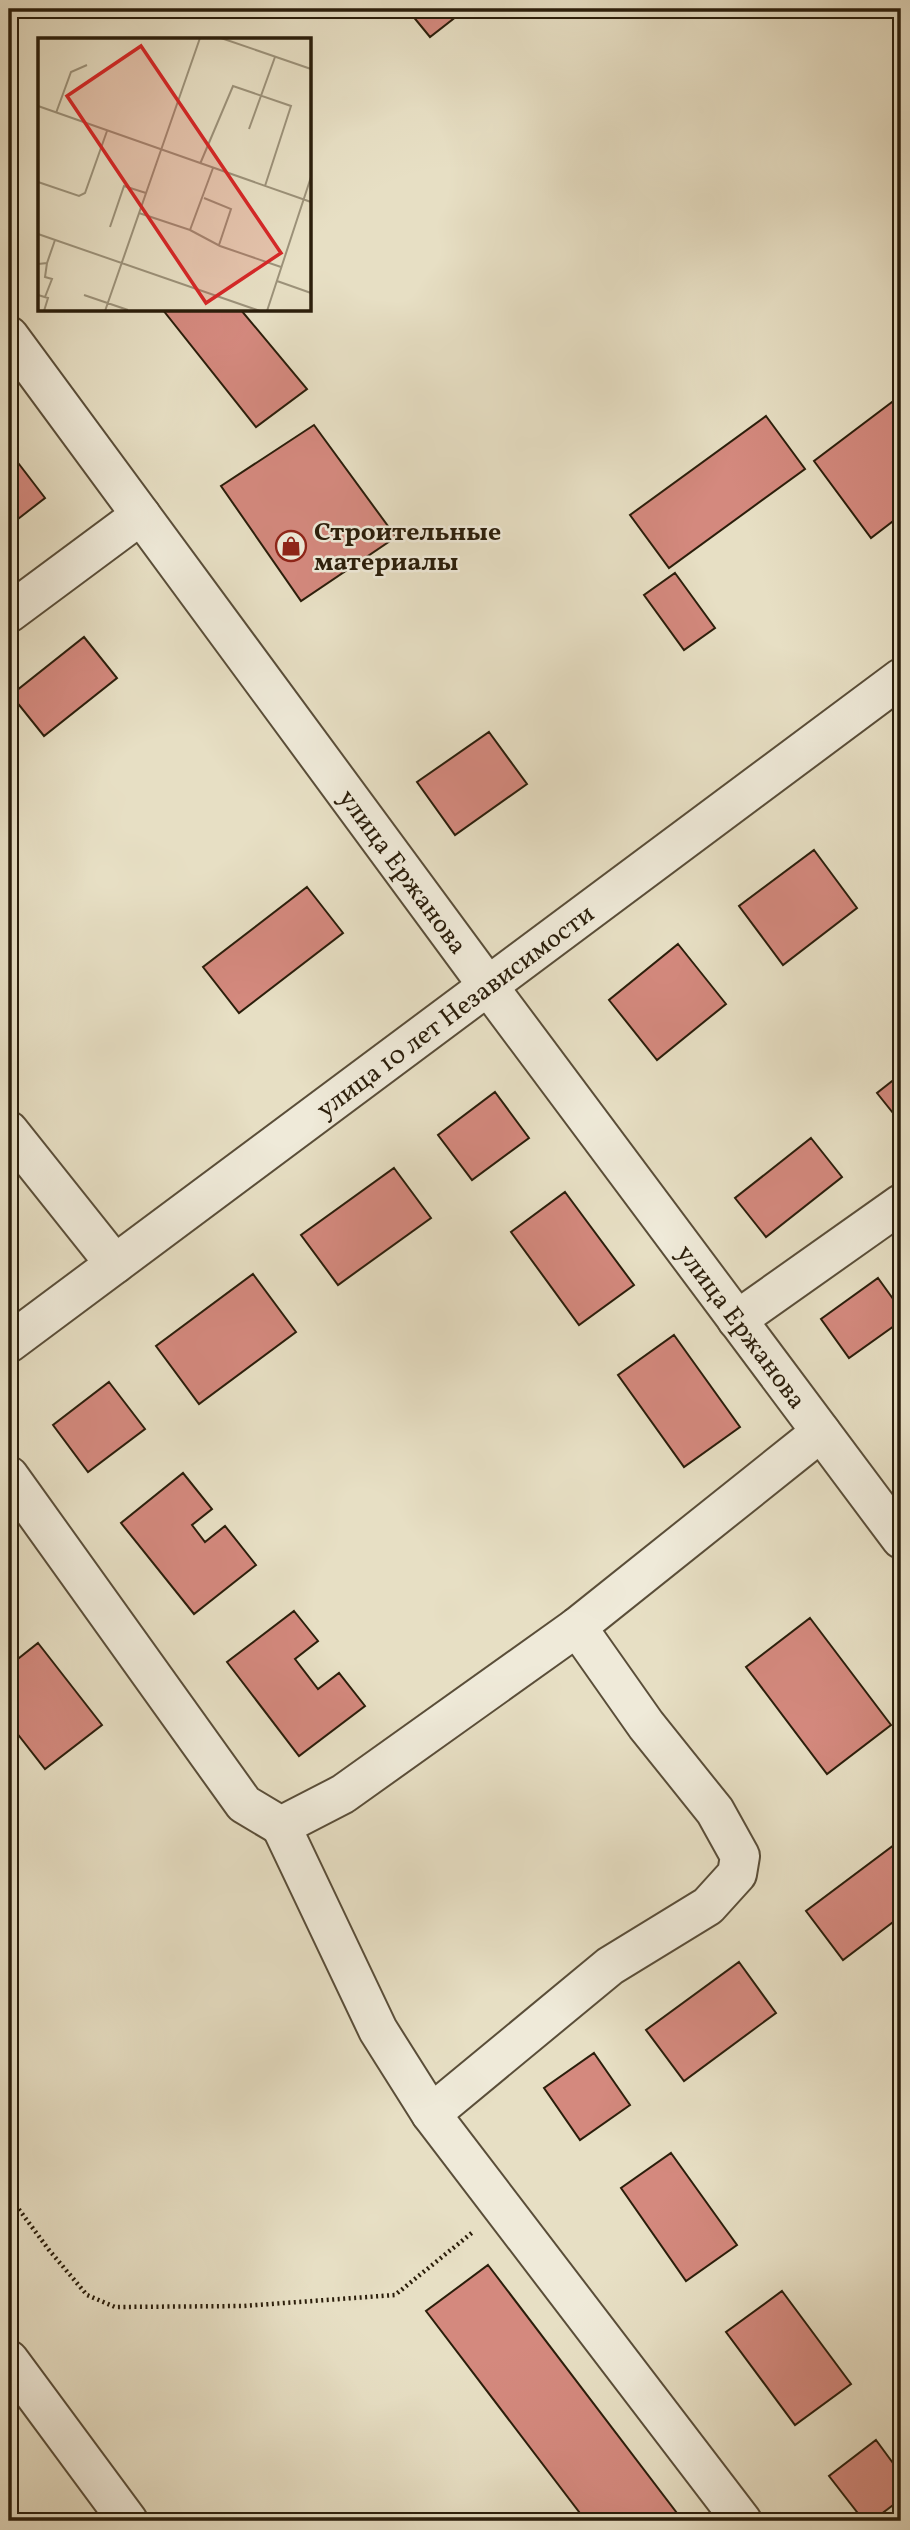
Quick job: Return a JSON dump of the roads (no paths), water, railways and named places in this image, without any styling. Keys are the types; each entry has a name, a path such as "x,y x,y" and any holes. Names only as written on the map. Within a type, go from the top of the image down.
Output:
{"street":[{"name":"улица Ержанова","path":"9,336 488,986 901,1539"},
{"path":"9,613 141,515"},
{"name":"улица 10 лет Независимости","path":"9,1343 901,678"},
{"path":"9,1130 115,1264"},
{"path":"737,1320 901,1204"},
{"path":"281,1826 343,1794 577,1627 821,1432"},
{"path":"9,1476 244,1804 281,1826 378,2030 431,2114 742,2521"},
{"path":"431,2114 610,1966 708,1906 737,1874 740,1856 715,1811 646,1725 577,1627"},
{"path":"9,2360 128,2521"}],"place":[{"name":"Строительные материалы","path":"291,546"}]}
